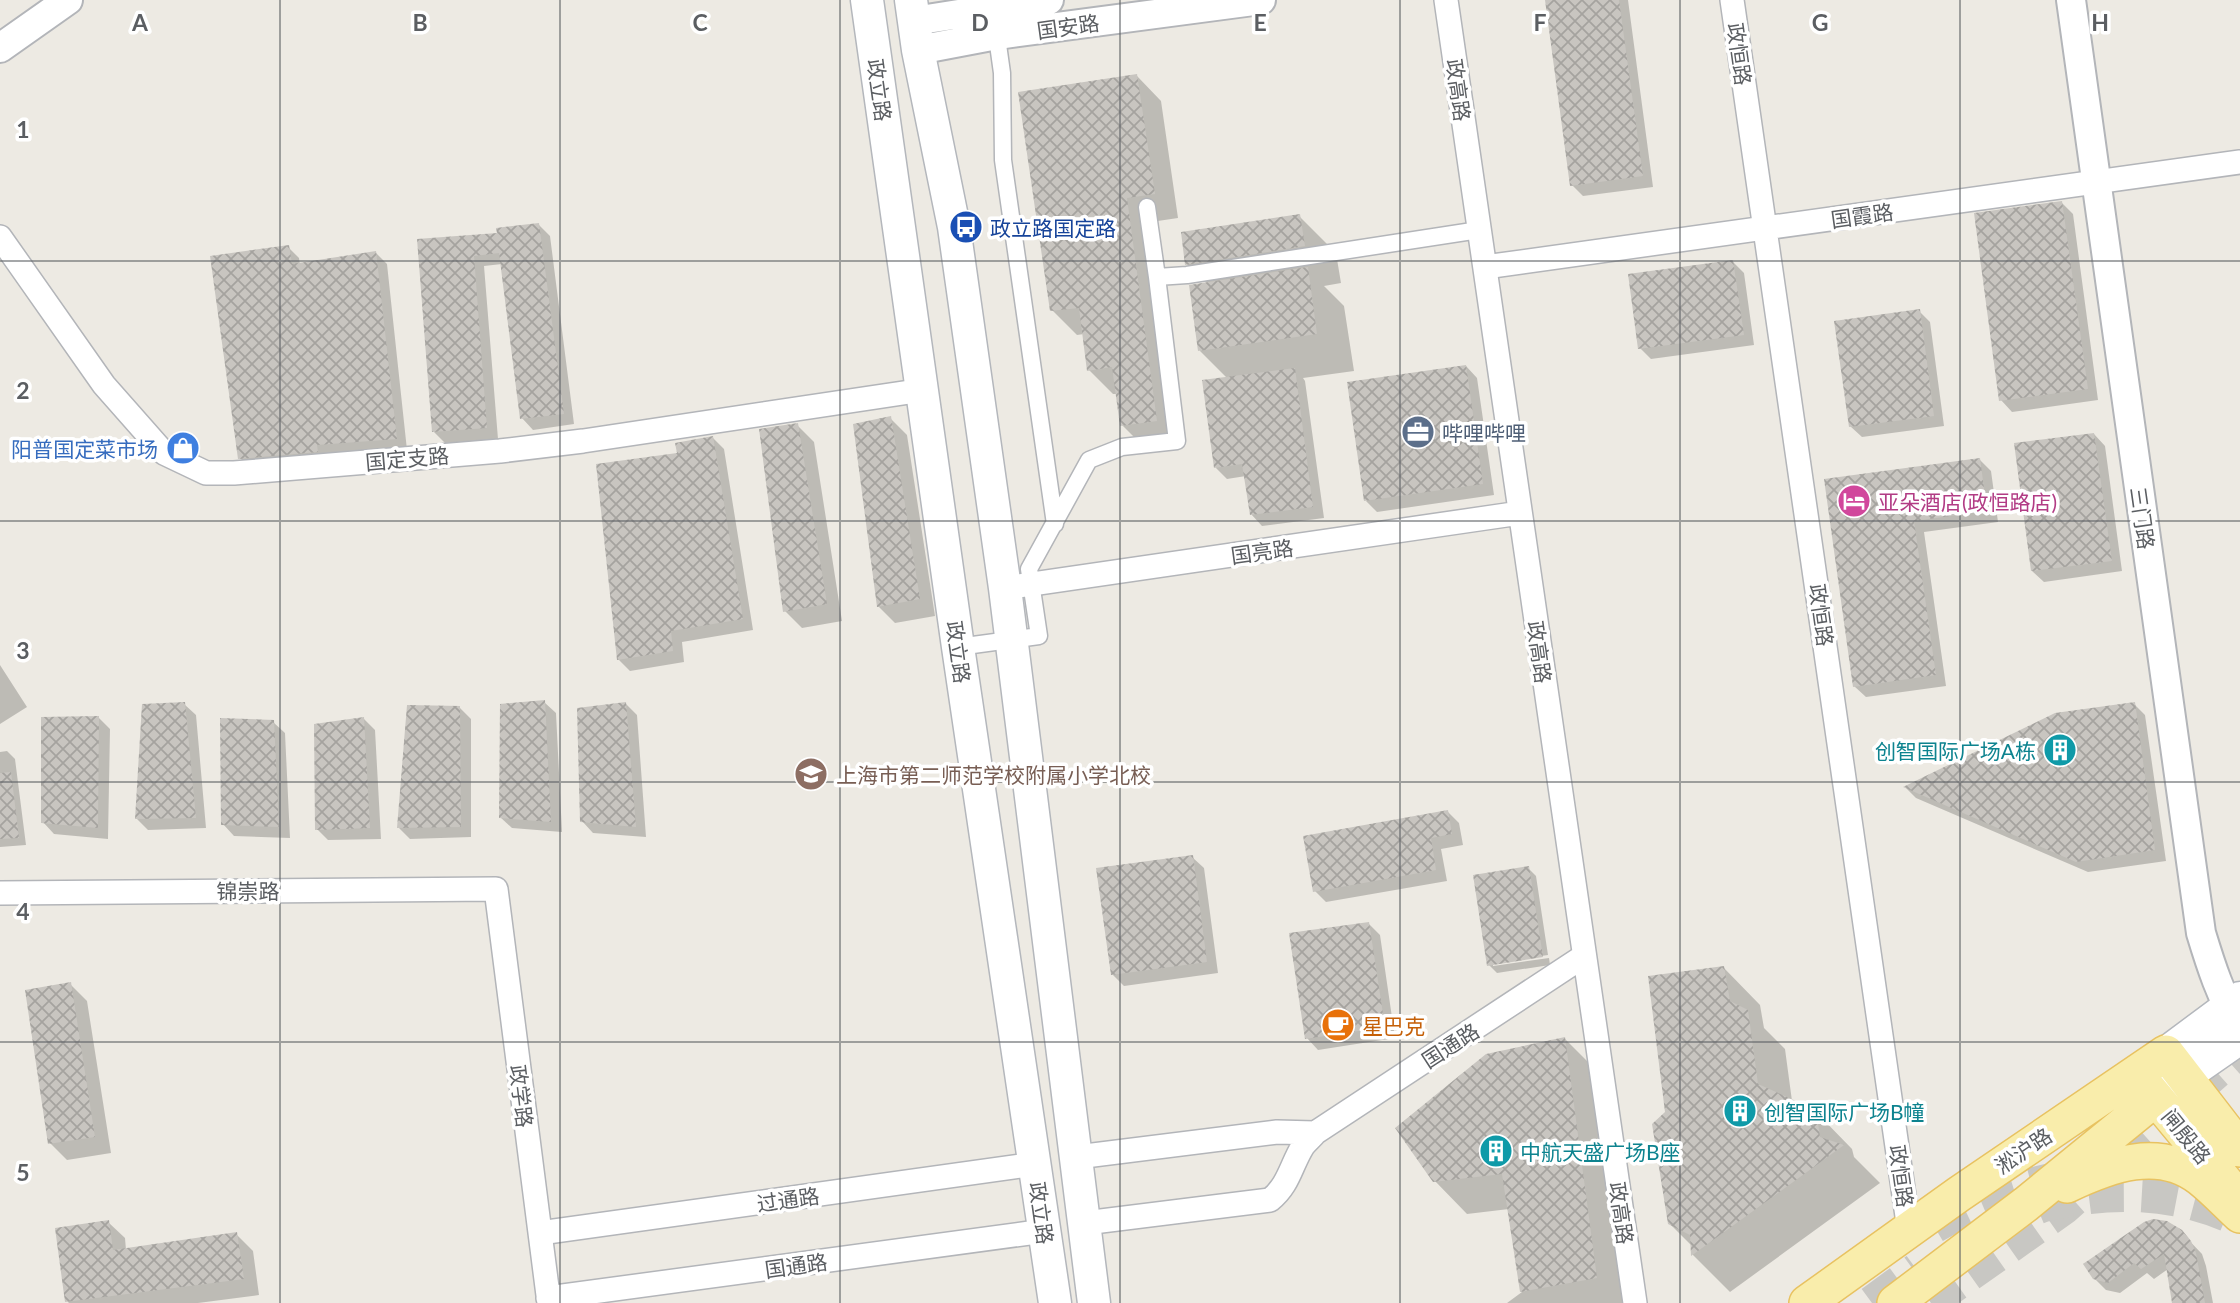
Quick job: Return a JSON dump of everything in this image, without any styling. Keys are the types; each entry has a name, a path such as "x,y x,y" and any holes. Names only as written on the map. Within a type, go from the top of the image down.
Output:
{"main road":[{"name":"政立路","path":"867,0 958,647 1055,1303"},
{"name":"政立路","path":"914,24 954,227 1018,586 1011,639 1094,1303"},
{"name":"淞沪路","path":"1807,1303 1909,1230 2145,1086 2176,1064 2236,1011"},
{"name":"淞沪路","path":"2176,1064 2240,1038"},
{"name":"闸殷路","path":"2176,1064 2240,1149"},
{"name":"淞沪路","path":"1895,1303 2026,1204 2145,1086"},
{"name":"闸殷路","path":"2145,1086 2240,1198"},
{"path":"2026,1204 2103,1168 2132,1161 2168,1162 2198,1177 2240,1215"}],"street":[{"path":"0,26 37,0"},
{"path":"0,48 68,0"},
{"name":"国安路","path":"995,15 1048,0"},
{"name":"国安路","path":"914,24 995,15 1261,0"},
{"name":"政高路","path":"1446,0 1635,1303"},
{"name":"政恒路","path":"1732,0 1909,1230"},
{"name":"三门路","path":"2071,0 2201,933 2213,972 2236,1011"},
{"path":"995,15 1002,73 1003,160 1055,524"},
{"name":"国霞路","path":"1485,267 2240,162"},
{"path":"1018,586 1089,460 1122,447 1177,441 1147,207"},
{"path":"1157,277 1200,273 1479,230"},
{"name":"国定支路","path":"0,237 104,386 164,453 206,473 234,473 583,441 923,390"},
{"name":"国亮路","path":"1018,586 1520,513"},
{"path":"958,647 1011,639"},
{"name":"锦崇路","path":"0,893 496,890"},
{"name":"政学路","path":"496,890 549,1301"},
{"name":"国通路","path":"1085,1223 1270,1200 1288,1180 1304,1146 1315,1133 1584,956"},
{"path":"1077,1157 1277,1132 1315,1133"},
{"path":"2206,1160 2240,1215"},
{"name":"过通路","path":"540,1233 1035,1164"},
{"name":"国通路","path":"549,1301 1044,1231"}],"building":[{"path":"1545,0 1619,0 1643,176 1570,186"},
{"path":"1137,74 1155,194 1127,198 1157,421 1120,426 1112,367 1087,371 1079,308 1050,311 1018,92"},
{"path":"2062,201 2088,389 1999,401 1974,213"},
{"path":"1300,214 1305,246 1185,265 1181,232"},
{"path":"539,223 564,414 520,419 499,253 474,256 487,428 432,432 417,239 497,233 496,228"},
{"path":"289,245 292,264 376,251 397,439 317,445 318,452 238,459 210,256"},
{"path":"1733,260 1744,335 1638,349 1628,274"},
{"path":"1308,267 1317,334 1198,351 1189,285"},
{"path":"1920,309 1934,416 1849,427 1834,321"},
{"path":"1466,365 1483,484 1364,501 1347,382"},
{"path":"1295,368 1313,507 1250,515 1242,464 1214,468 1202,380"},
{"path":"891,416 920,599 877,607 853,424"},
{"path":"798,423 827,604 783,612 759,429"},
{"path":"2094,433 2112,561 2031,571 2014,443"},
{"path":"713,436 743,619 671,631 673,651 617,660 596,464 677,453 675,443"},
{"path":"1980,458 1987,511 1914,521 1936,675 1853,687 1824,479"},
{"path":"545,700 551,822 499,818 500,704"},
{"path":"185,702 196,818 135,819 142,704"},
{"path":"626,702 636,827 580,822 577,708"},
{"name":"创智国际广场A栋","path":"2135,702 2155,850 2076,862 1903,787 2055,713"},
{"path":"407,705 460,706 461,827 397,828"},
{"path":"99,716 98,828 41,823 41,717"},
{"path":"364,717 370,828 315,830 314,724"},
{"path":"220,718 274,720 279,827 221,825"},
{"path":"11,772 19,838 0,839 0,773"},
{"path":"1448,810 1452,834 1431,838 1436,870 1313,892 1303,836"},
{"path":"1193,855 1207,962 1111,975 1096,868"},
{"path":"1529,866 1543,957 1487,966 1473,875"},
{"path":"1369,922 1385,1027 1305,1039 1289,933"},
{"name":"创智国际广场B幢","path":"1724,966 1730,1001 1748,1010 1758,1084 1816,1110 1820,1137 1844,1145 1691,1256 1690,1235 1668,1224 1652,1124 1665,1112 1648,976"},
{"path":"71,982 95,1137 48,1144 25,990"},
{"name":"中航天盛广场B座","path":"1565,1037 1597,1278 1520,1292 1502,1174 1433,1182 1395,1128 1486,1054"},
{"path":"2153,1219 2167,1221 2182,1230 2191,1241 2196,1253 2205,1303 2172,1303 2164,1254 2141,1269 2134,1263 2108,1283 2093,1279 2083,1264 2144,1222"},
{"path":"109,1220 113,1250 237,1232 244,1279 65,1302 55,1228"}],"tunnel":[{"path":"1931,1303 2064,1209 2240,1052"},
{"path":"1934,1226 1997,1196 2030,1185 2065,1178"},
{"path":"2037,1207 2095,1196 2159,1196 2200,1205 2240,1220"},
{"path":"1872,1303 1917,1270"}],"place":[{"name":"政立路国定路","path":"966,227"},
{"name":"哔哩哔哩","path":"1418,432"},
{"name":"阳普国定菜市场","path":"183,448"},
{"name":"亚朵酒店(政恒路店)","path":"1854,501"},
{"name":"创智国际广场A栋","path":"2060,750"},
{"name":"上海市第二师范学校附属小学北校","path":"811,774"},
{"name":"星巴克","path":"1338,1025"},
{"name":"创智国际广场B幢","path":"1740,1111"},
{"name":"中航天盛广场B座","path":"1496,1151"}]}
